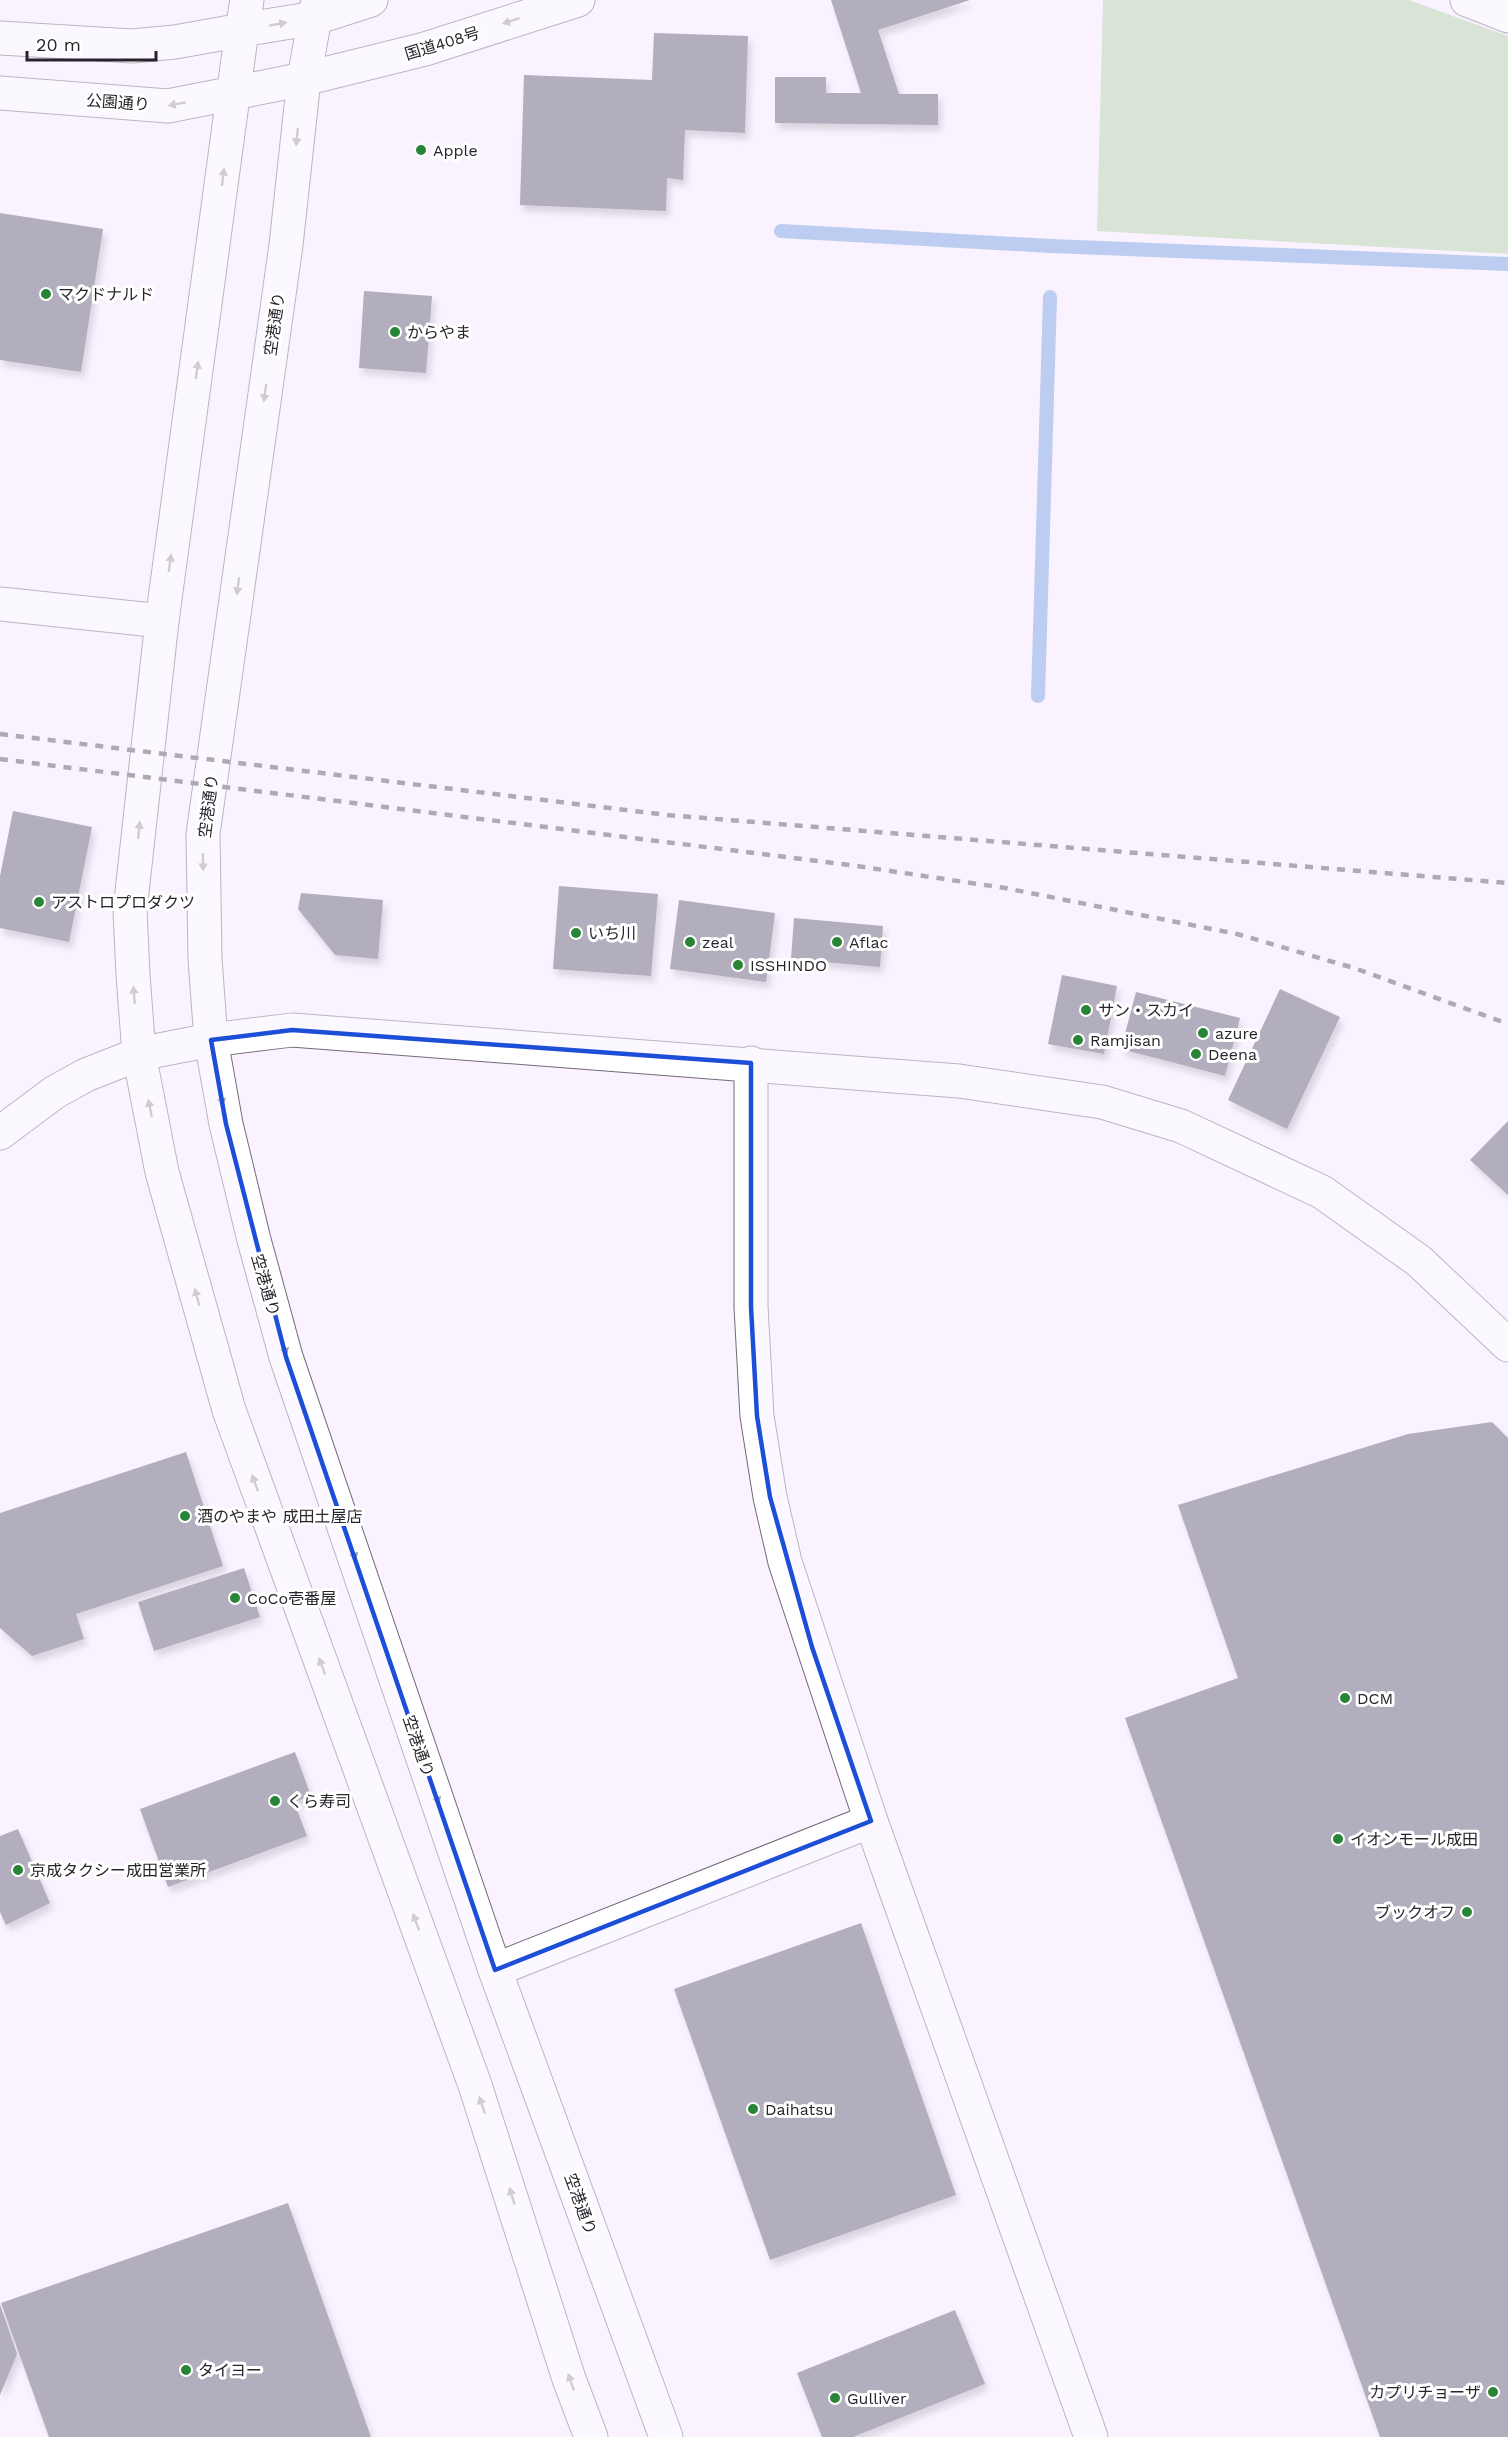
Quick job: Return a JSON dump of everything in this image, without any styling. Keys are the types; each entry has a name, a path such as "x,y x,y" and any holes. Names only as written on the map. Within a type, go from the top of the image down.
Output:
{"main road":[{"path":"0,38 132,46 175,42 244,15 316,9 371,0"},
{"name":"国道408号","path":"234,93 304,79 425,49 578,0"},
{"path":"1467,0 1508,16"},
{"name":"空港通り","path":"316,9 304,79 285,245 203,834 205,959 211,1040 226,1124 254,1240 286,1357 495,1970 666,2437"},
{"path":"244,15 162,621 130,909 140,1054 162,1172 226,1402 475,2085 569,2379 591,2437"},
{"name":"公園通り","path":"0,93 168,106 234,93"},
{"path":"0,604 162,621"},
{"path":"0,1133 56,1092 86,1075 140,1054 211,1040 292,1030 751,1063 959,1081 1080,1098 1102,1102 1181,1126 1322,1191 1419,1261 1508,1346"},
{"path":"751,1063 751,1307 757,1416 770,1497 785,1562 871,1821 1091,2437"},
{"path":"495,1970 871,1821"}],"highlighted area":[{"path":"292,1030 751,1063 751,1307 757,1416 770,1497 812,1647 871,1821 495,1970 286,1357 226,1124 211,1040"}],"green space":[{"path":"1103,0 1409,0 1508,36 1508,254 1097,231"}],"building":[{"path":"831,0 970,0 878,30 899,94 938,94 938,125 775,123 775,77 826,77 826,93 861,93"},
{"path":"654,33 748,36 745,133 685,130 683,180 667,178 666,211 520,205 524,75 652,80"},
{"name":"マクドナルド","path":"0,213 103,229 81,372 0,360"},
{"name":"からやま","path":"364,291 432,296 426,373 359,368"},
{"name":"アストロプロダクツ","path":"13,811 92,827 69,942 0,928 0,876"},
{"path":"559,886 658,894 651,976 553,969"},
{"path":"301,893 383,900 378,959 335,955 298,909"},
{"path":"679,900 775,913 766,982 670,969"},
{"name":"Aflac","path":"794,918 883,926 880,967 791,959"},
{"path":"1062,975 1117,986 1104,1054 1048,1044"},
{"path":"1280,989 1340,1017 1287,1129 1228,1100"},
{"path":"1136,992 1240,1018 1225,1076 1121,1049"},
{"path":"1508,1121 1508,1195 1470,1160"},
{"name":"イオンモール成田","path":"1492,1422 1508,1438 1508,2437 1380,2437 1125,1718 1238,1678 1178,1505 1408,1434"},
{"path":"186,1452 223,1566 76,1614 84,1639 32,1656 0,1628 0,1513"},
{"path":"244,1568 260,1617 154,1651 138,1602"},
{"path":"295,1752 311,1796 294,1802 307,1836 168,1887 140,1809"},
{"name":"京成タクシー成田営業所","path":"18,1829 50,1903 6,1925 0,1912 0,1836"},
{"path":"861,1923 956,2195 770,2260 674,1989"},
{"name":"タイヨー","path":"288,2203 371,2437 49,2437 1,2303"},
{"path":"0,2304 17,2354 0,2395"},
{"path":"955,2310 985,2384 853,2437 822,2437 797,2373"}],"waterway":[{"path":"781,231 1051,246 1508,264"},
{"path":"1038,696 1050,297"}],"railway":[{"path":"0,734 667,815 1508,883"},
{"path":"0,759 850,865 1005,888 1237,934 1354,968 1508,1024"}],"place":[{"name":"Apple","path":"421,150"},
{"name":"マクドナルド","path":"46,294"},
{"name":"からやま","path":"395,332"},
{"name":"アストロプロダクツ","path":"39,902"},
{"name":"いち川","path":"576,933"},
{"name":"zeal","path":"690,942"},
{"name":"Aflac","path":"837,942"},
{"name":"ISSHINDO","path":"738,965"},
{"name":"サン・スカイ","path":"1086,1010"},
{"name":"azure","path":"1203,1033"},
{"name":"Ramjisan","path":"1078,1040"},
{"name":"Deena","path":"1196,1054"},
{"name":"酒のやまや 成田土屋店","path":"185,1516"},
{"name":"CoCo壱番屋","path":"235,1598"},
{"name":"DCM","path":"1345,1698"},
{"name":"くら寿司","path":"275,1801"},
{"name":"イオンモール成田","path":"1338,1839"},
{"name":"京成タクシー成田営業所","path":"18,1870"},
{"name":"ブックオフ","path":"1467,1912"},
{"name":"Daihatsu","path":"753,2109"},
{"name":"タイヨー","path":"186,2370"},
{"name":"カプリチョーザ","path":"1493,2392"},
{"name":"Gulliver","path":"835,2398"}]}
